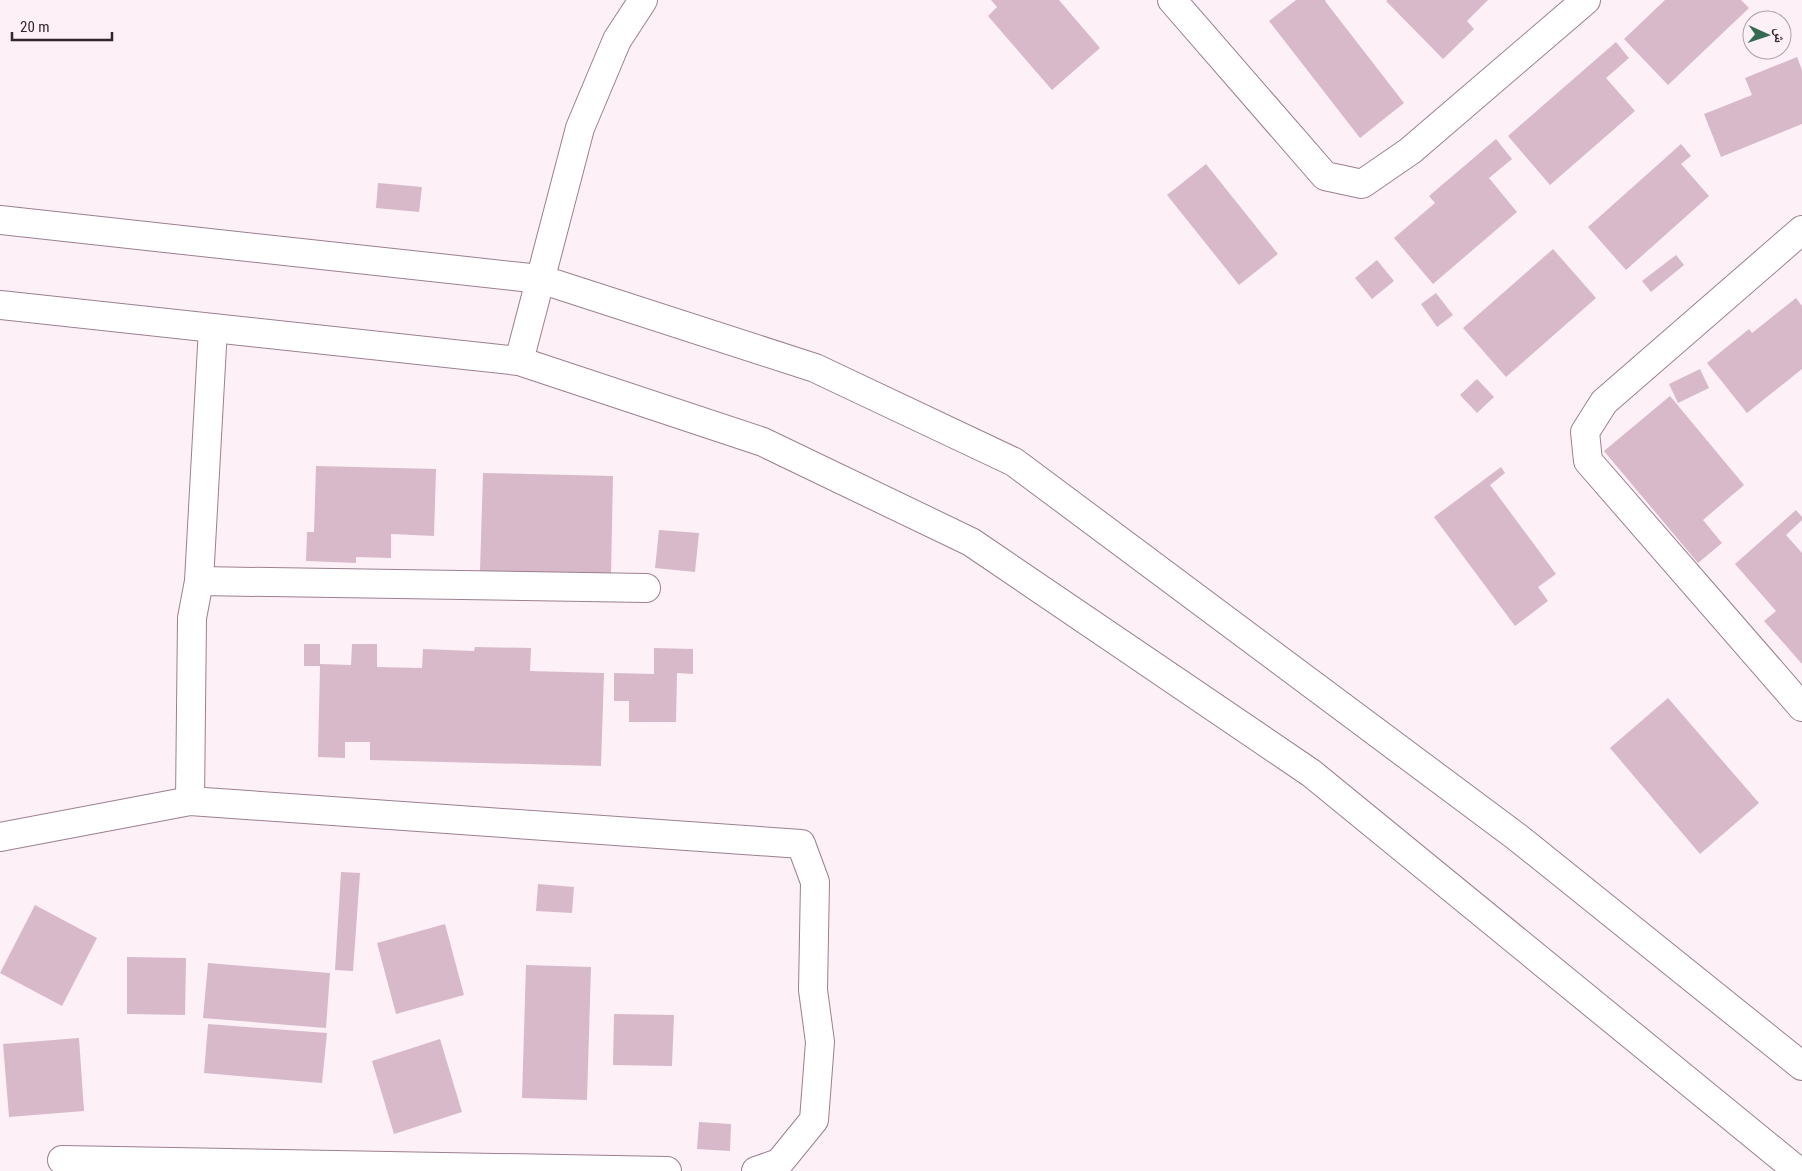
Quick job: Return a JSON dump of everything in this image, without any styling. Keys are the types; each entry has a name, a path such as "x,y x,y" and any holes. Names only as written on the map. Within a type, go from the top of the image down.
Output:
{"street":[{"path":"518,361 580,128 617,40 643,0"},
{"path":"1172,0 1325,176 1362,184 1410,151 1586,0"},
{"path":"0,220 540,279 815,368 1014,462 1517,837 1802,1066"},
{"path":"1802,230 1604,402 1586,432 1588,461 1802,707"},
{"path":"0,305 518,361 763,442 971,542 1311,773 1798,1171"},
{"path":"190,801 192,618 200,581 213,328"},
{"path":"200,581 646,588"},
{"path":"0,837 190,801 801,844 815,882 812,990 820,1042 814,1120 779,1163 756,1171"},
{"path":"62,1160 667,1171"}],"building":[{"path":"991,0 1059,0 1100,48 1052,90 988,16 997,7"},
{"path":"1296,0 1326,0 1404,103 1360,138 1269,21"},
{"path":"1488,0 1467,21 1474,29 1443,59 1386,1"},
{"path":"1665,0 1741,0 1749,8 1742,10 1742,15 1668,85 1624,39"},
{"path":"1616,42 1629,58 1606,78 1635,111 1550,185 1508,136"},
{"path":"1797,57 1802,70 1802,124 1721,157 1704,114 1752,95 1745,78"},
{"path":"1496,139 1512,159 1489,178 1517,212 1433,284 1394,238 1435,203 1429,196"},
{"path":"1681,144 1691,156 1681,164 1709,196 1626,270 1588,227"},
{"path":"1206,164 1278,254 1239,285 1167,195"},
{"path":"378,183 422,187 419,212 376,208"},
{"path":"1553,249 1596,298 1506,377 1463,328"},
{"path":"1676,255 1684,265 1651,292 1642,281"},
{"path":"1377,260 1394,281 1372,299 1355,278"},
{"path":"1436,293 1453,315 1437,327 1421,304"},
{"path":"1796,298 1802,306 1802,369 1747,413 1707,363 1749,329 1752,333"},
{"path":"1700,369 1709,388 1678,403 1669,384"},
{"path":"1477,379 1494,397 1477,413 1460,395"},
{"path":"1670,396 1744,485 1703,520 1722,543 1698,563 1604,451"},
{"path":"316,466 436,469 434,536 391,534 391,558 356,557 356,563 306,561 307,532 314,532"},
{"path":"1501,467 1505,473 1490,485 1556,574 1538,587 1548,601 1515,626 1434,517"},
{"path":"483,473 613,476 611,574 480,571"},
{"path":"1796,510 1802,517 1802,520 1786,535 1802,553 1802,664 1764,621 1776,611 1735,564"},
{"path":"659,530 699,533 695,572 655,568"},
{"path":"304,644 320,644 320,664 351,665 352,644 377,644 377,667 422,668 423,649 474,651 475,647 531,648 530,671 604,673 601,766 370,760 370,742 345,742 345,758 318,757 320,666 304,666"},
{"path":"654,648 693,649 693,674 677,673 676,722 629,722 629,701 614,701 614,673 654,674"},
{"path":"1668,698 1759,803 1700,854 1610,748"},
{"path":"341,872 360,873 353,971 335,970"},
{"path":"538,884 574,887 572,913 536,911"},
{"path":"35,905 97,938 62,1006 0,973"},
{"path":"445,924 464,995 396,1014 377,943"},
{"path":"127,957 186,958 185,1015 127,1014"},
{"path":"208,963 330,973 326,1028 203,1018"},
{"path":"526,965 591,967 587,1100 522,1098"},
{"path":"614,1014 674,1015 672,1066 613,1065"},
{"path":"208,1024 327,1033 322,1083 204,1073"},
{"path":"79,1038 84,1111 9,1117 3,1044"},
{"path":"440,1039 462,1112 394,1134 372,1061"},
{"path":"699,1122 731,1124 730,1151 697,1149"}]}
